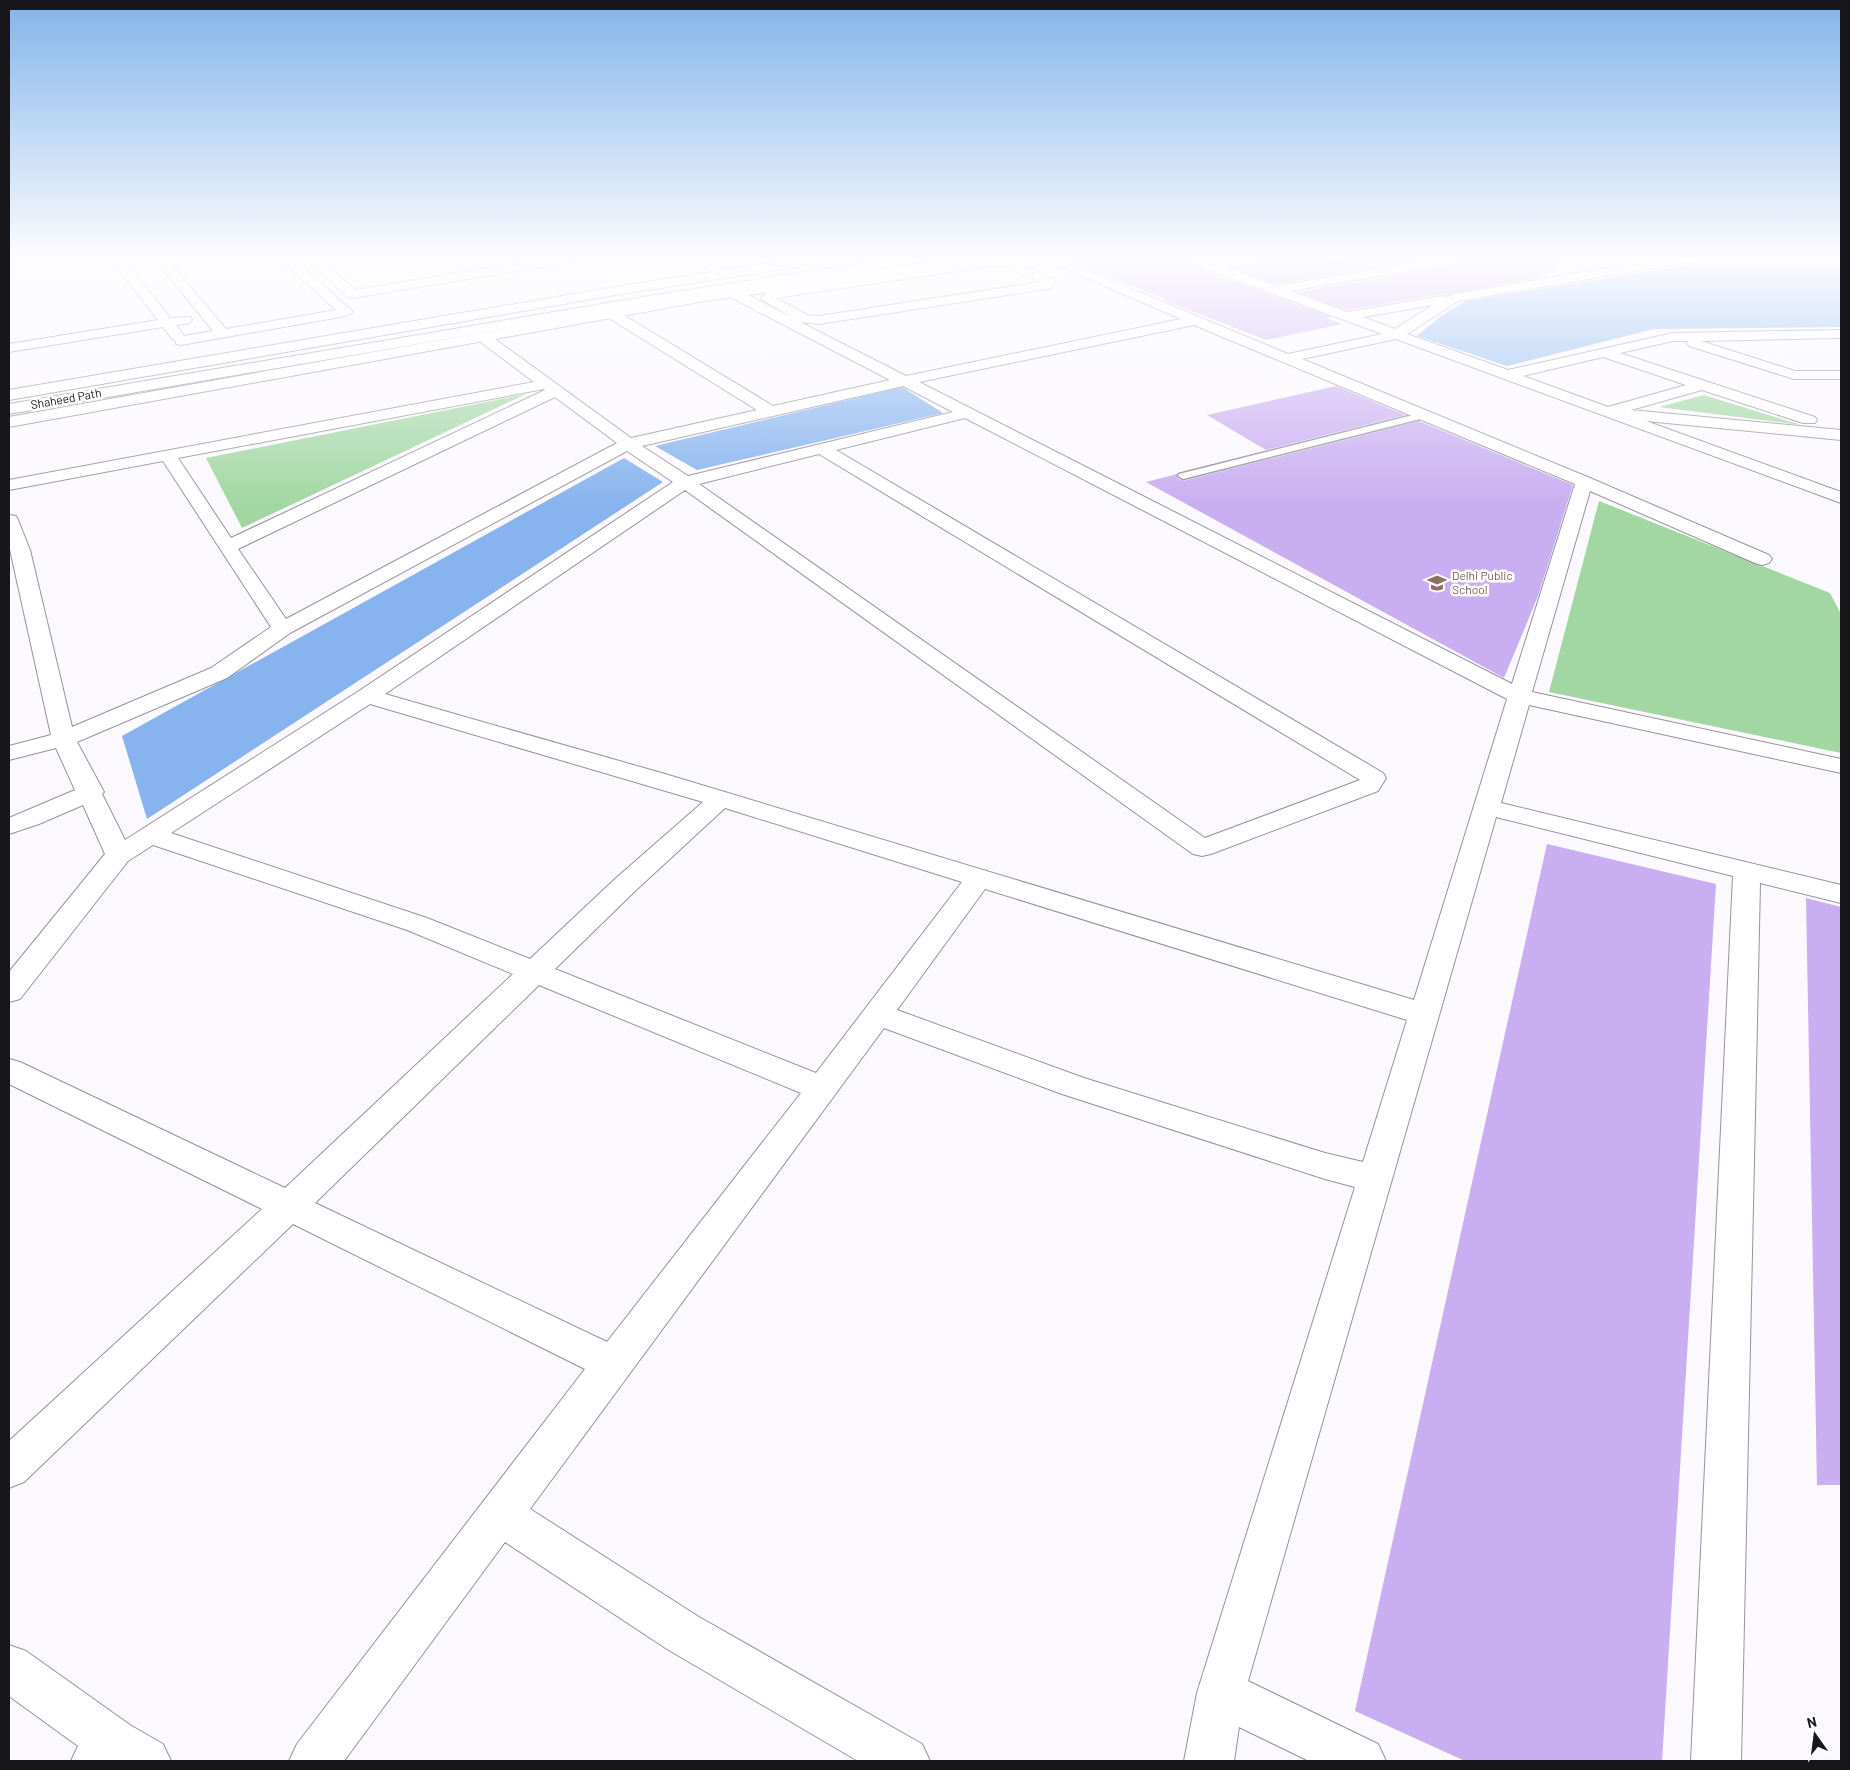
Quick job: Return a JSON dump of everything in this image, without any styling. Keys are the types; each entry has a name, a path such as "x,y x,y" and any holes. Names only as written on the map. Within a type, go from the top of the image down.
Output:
{"main road":[{"path":"9,348 56,341"},
{"path":"180,341 197,363"},
{"path":"201,341 217,360"},
{"path":"9,395 331,341"},
{"name":"Shaheed Path","path":"9,400 362,341"},
{"name":"Shaheed Path","path":"9,409 411,341"},
{"path":"9,422 463,341"},
{"path":"488,341 628,444 685,482 1202,848 1369,786 1374,778 822,448"},
{"path":"655,341 770,411"},
{"path":"826,341 1519,696 1841,766"},
{"path":"9,753 64,739 219,673 283,629 628,444 904,381 1098,341"},
{"path":"1246,341 1762,559"},
{"path":"1288,358 1370,341"},
{"path":"1411,341 1841,498"},
{"path":"1506,375 1656,341"},
{"path":"1684,341 1841,390"},
{"path":"1602,352 1841,431"},
{"path":"1794,375 1841,375"},
{"path":"1606,412 1702,385"},
{"path":"9,485 551,387"},
{"path":"227,547 551,387"},
{"path":"1606,412 1841,435"},
{"path":"9,992 119,855 367,696 685,482 967,413"},
{"path":"168,456 283,629"},
{"path":"1209,1761 1221,1693 1584,482"},
{"path":"9,520 20,550 64,739 91,792 119,855"},
{"path":"367,696 721,799 1424,1014"},
{"path":"9,826 30,819 91,792"},
{"path":"9,1468 625,885 721,799"},
{"path":"1486,807 1841,894"},
{"path":"150,835 417,924 823,1088"},
{"path":"1716,1761 1747,871"},
{"path":"314,1761 823,1088 979,878"},
{"path":"878,1014 1073,1086 1325,1166 1375,1178"},
{"path":"9,1070 613,1364"},
{"path":"500,1514 683,1633 905,1761"},
{"path":"9,1668 119,1755"},
{"path":"1221,1693 1360,1761"}],"lane":[{"path":"1183,476 1425,415"}],"green space":[{"path":"526,394 242,528 206,458"},
{"path":"1704,395 1801,425 1659,407"},
{"path":"1599,501 1830,593 1841,614 1841,753 1549,692"}],"water":[{"path":"1431,341 1608,341 1507,366"},
{"path":"902,387 943,413 697,470 655,446"},
{"path":"624,458 663,482 147,819 122,736"}],"building":[{"path":"1336,386 1405,415 1266,450 1207,415"},
{"name":"Delhi Public School","path":"1419,421 1573,485 1538,596 1504,678 1146,482 1177,474 1177,478 1183,481"},
{"path":"1547,844 1716,884 1662,1761 1465,1761 1355,1711"},
{"path":"1806,898 1841,907 1841,1485 1817,1485"}],"place":[{"name":"Delhi Public School","path":"1437,583"}]}
